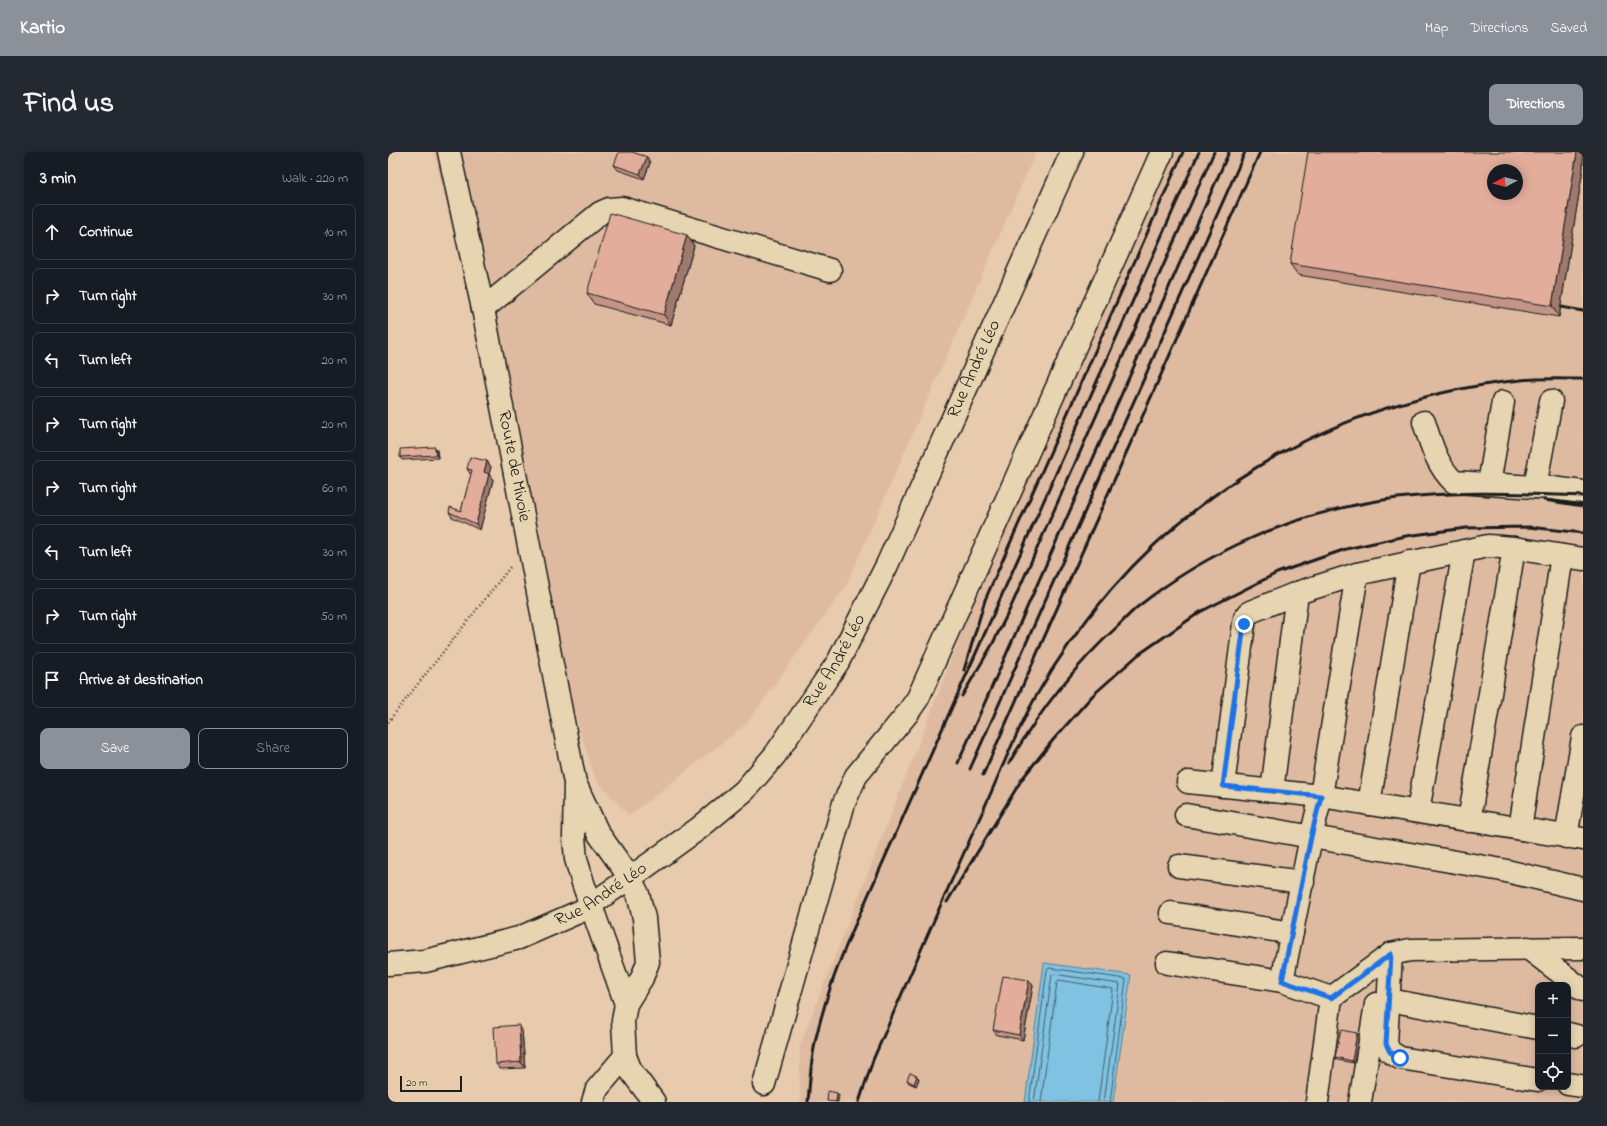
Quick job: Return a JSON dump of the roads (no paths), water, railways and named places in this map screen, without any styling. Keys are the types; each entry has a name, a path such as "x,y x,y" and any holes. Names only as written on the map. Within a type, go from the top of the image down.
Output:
{"street":[{"name":"Route de Mivoie","path":"448,152 483,309 575,783 574,837 576,860 626,1004"},
{"name":"Rue André Léo","path":"388,964 425,961 519,938 581,911 698,829 744,791 775,756 838,662 887,565 1072,152"},
{"path":"764,1084 847,796 856,776 907,714 918,698 1162,152"},
{"path":"483,309 600,213 609,209 622,208 830,270"},
{"path":"1535,487 1551,401"},
{"path":"1489,484 1503,402"},
{"path":"1424,422 1438,464 1454,482 1583,491"},
{"path":"1223,786 1245,618 1250,612 1297,593 1357,574 1488,546 1514,548 1573,557 1520,829"},
{"path":"1469,821 1514,548"},
{"path":"1418,811 1464,550"},
{"path":"1368,804 1409,562"},
{"path":"1282,981 1311,837 1321,796 1357,574"},
{"path":"1272,791 1297,593"},
{"path":"1188,782 1321,796 1574,838 1583,737"},
{"name":"Route de Mivoie","path":"575,783 598,833 630,878 638,894 644,918 648,962 642,978 626,1004"},
{"path":"1186,815 1502,870 1583,889"},
{"path":"1179,866 1303,882"},
{"path":"1172,913 1292,933"},
{"path":"1528,948 1583,990"},
{"path":"1319,1102 1331,998 1387,958 1410,950 1583,948"},
{"path":"1387,958 1389,1000 1386,1044 1390,1052 1400,1058 1535,1080"},
{"path":"1360,1102 1387,958"},
{"path":"1168,963 1282,981 1331,998"},
{"path":"1389,1000 1535,1027"},
{"path":"626,1004 623,1021 625,1056 631,1071 654,1102"},
{"path":"592,1102 597,1089 625,1056"}],"water":[{"path":"1044,963 1131,975 1113,1102 1025,1102"}],"railway":[{"path":"964,670 985,600 1183,152"},
{"path":"808,1102 815,1044 822,1014 846,945 1199,152"},
{"path":"962,696 992,645 1010,609 1214,152"},
{"path":"958,763 1229,152"},
{"path":"970,769 1245,152"},
{"path":"983,775 1260,152"},
{"path":"1561,307 1583,311"},
{"path":"859,1102 873,1060 946,892 1027,712 1077,633 1125,574 1179,523 1239,479 1303,442 1372,413 1444,392 1521,380 1583,379"},
{"path":"1009,763 1032,726 1058,690 1102,641 1134,610 1166,586 1194,568 1222,552 1252,538 1313,516 1345,507 1377,501 1428,495 1480,493 1583,496"},
{"path":"1544,500 1583,506"},
{"path":"947,902 1022,779 1053,740 1093,695 1138,655 1200,612 1277,573 1346,549 1406,536 1466,528 1529,527 1583,533"}]}
